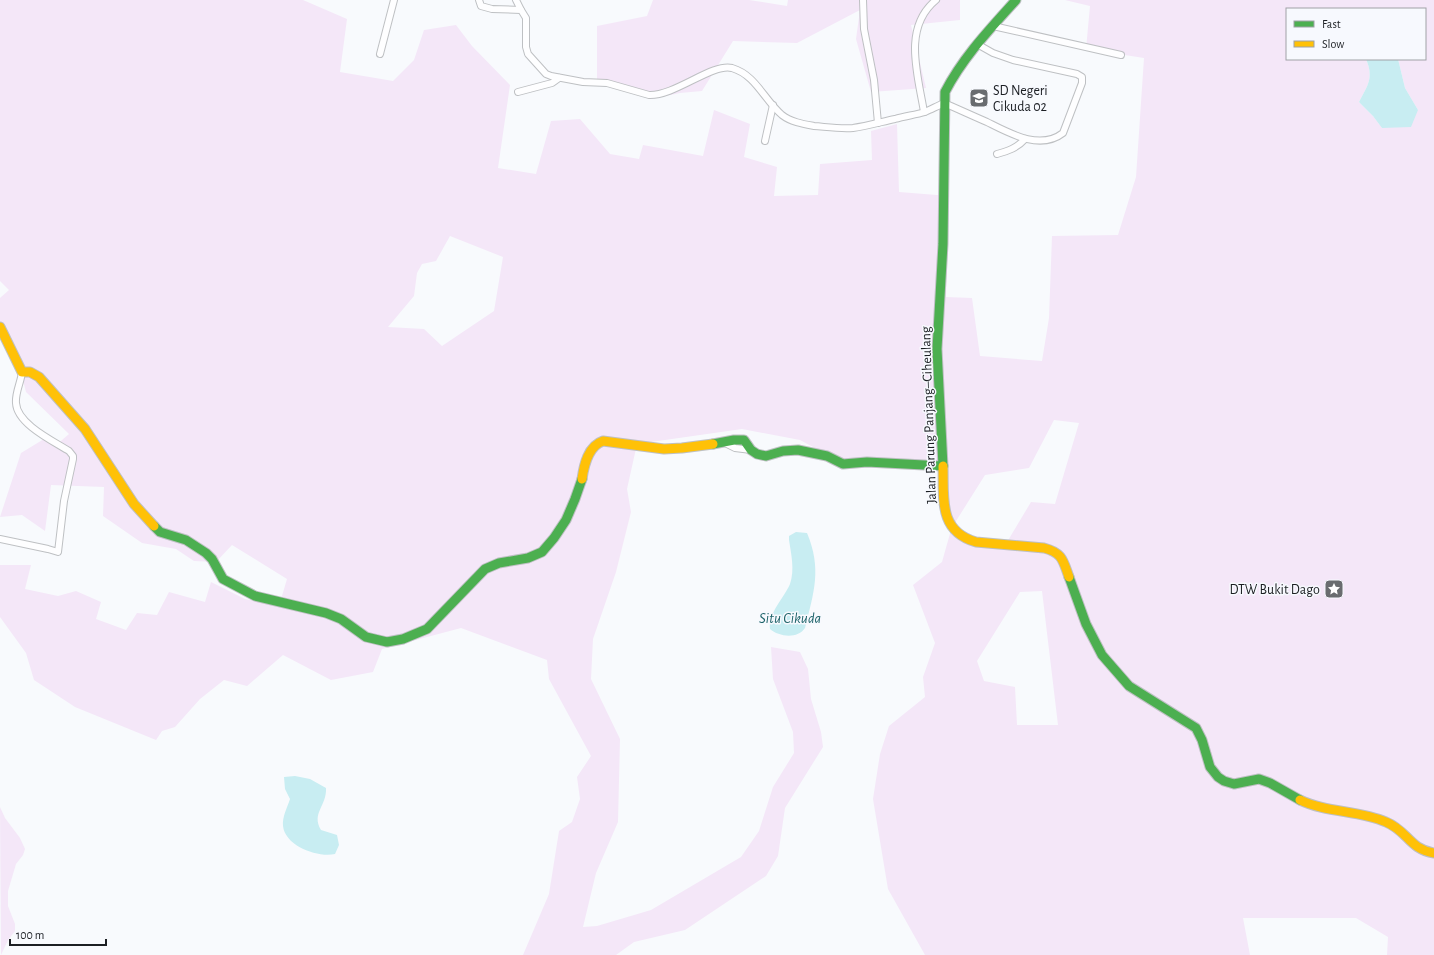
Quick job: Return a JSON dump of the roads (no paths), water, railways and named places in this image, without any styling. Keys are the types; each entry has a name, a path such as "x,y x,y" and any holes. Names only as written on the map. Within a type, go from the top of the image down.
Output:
{"street":[{"path":"380,54 394,0"},
{"path":"479,0 481,6 492,9 521,10"},
{"path":"516,0 526,18 526,47 528,54 546,74 559,78 583,82 607,83 649,95 656,95 672,90 711,72 731,68 747,75 786,118 804,124 833,128 853,128 878,124 924,112 944,103 1007,133 1025,139 1042,141 1059,136 1063,133 1082,83 1082,77 1077,74 1013,60 993,53 976,44"},
{"path":"863,0 864,29 874,80 878,124"},
{"path":"924,112 914,50 916,32 920,19 936,0"},
{"name":"Jalan Parung Panjang–Ciheulang","path":"1016,0 976,44 952,77 945,92 943,244 937,349 945,513 957,532 976,542 1044,548 1058,552 1062,558 1086,624 1102,655 1112,668 1130,686 1196,728 1202,738 1209,764 1218,778 1235,784 1260,779 1291,796 1315,806 1367,816 1392,825 1401,831 1414,846 1425,852 1434,853"},
{"path":"993,26 1121,55"},
{"path":"518,92 552,83 559,78"},
{"path":"765,141 773,105"},
{"path":"997,154 1013,149 1021,144 1025,139"},
{"path":"0,327 22,372 21,382 16,398 17,410 29,426 69,451 73,456 64,500 58,552 0,539"},
{"path":"22,372 30,372 39,376 85,429 134,504 147,519 160,532 186,540 206,553 212,559 223,579 255,596 314,609 341,619 366,637 387,642 403,639 427,629 485,569 491,565 531,558 546,548 558,532 578,492 586,459 596,444 603,441 631,446 669,449 692,448 723,442 734,438 744,440 751,450 757,454 766,456 782,450 798,450 827,456 844,464 867,462 943,466"}],"water":[{"path":"1366,60 1398,60 1405,88 1418,110 1411,127 1382,128 1373,116 1359,102 1369,81 1370,71"},
{"name":"Situ Cikuda","path":"796,532 807,533 812,546 815,580 814,592 805,628 798,634 788,636 774,632 770,629 770,623 774,611 790,584 792,556 789,536"},
{"path":"295,776 310,779 326,788 326,794 318,814 318,824 321,830 337,835 339,845 335,854 320,854 303,849 296,845 285,833 283,819 290,799 285,789 284,777"}],"place":[{"name":"SD Negeri Cikuda 02","path":"979,98"},
{"name":"DTW Bukit Dago","path":"1334,589"}]}
